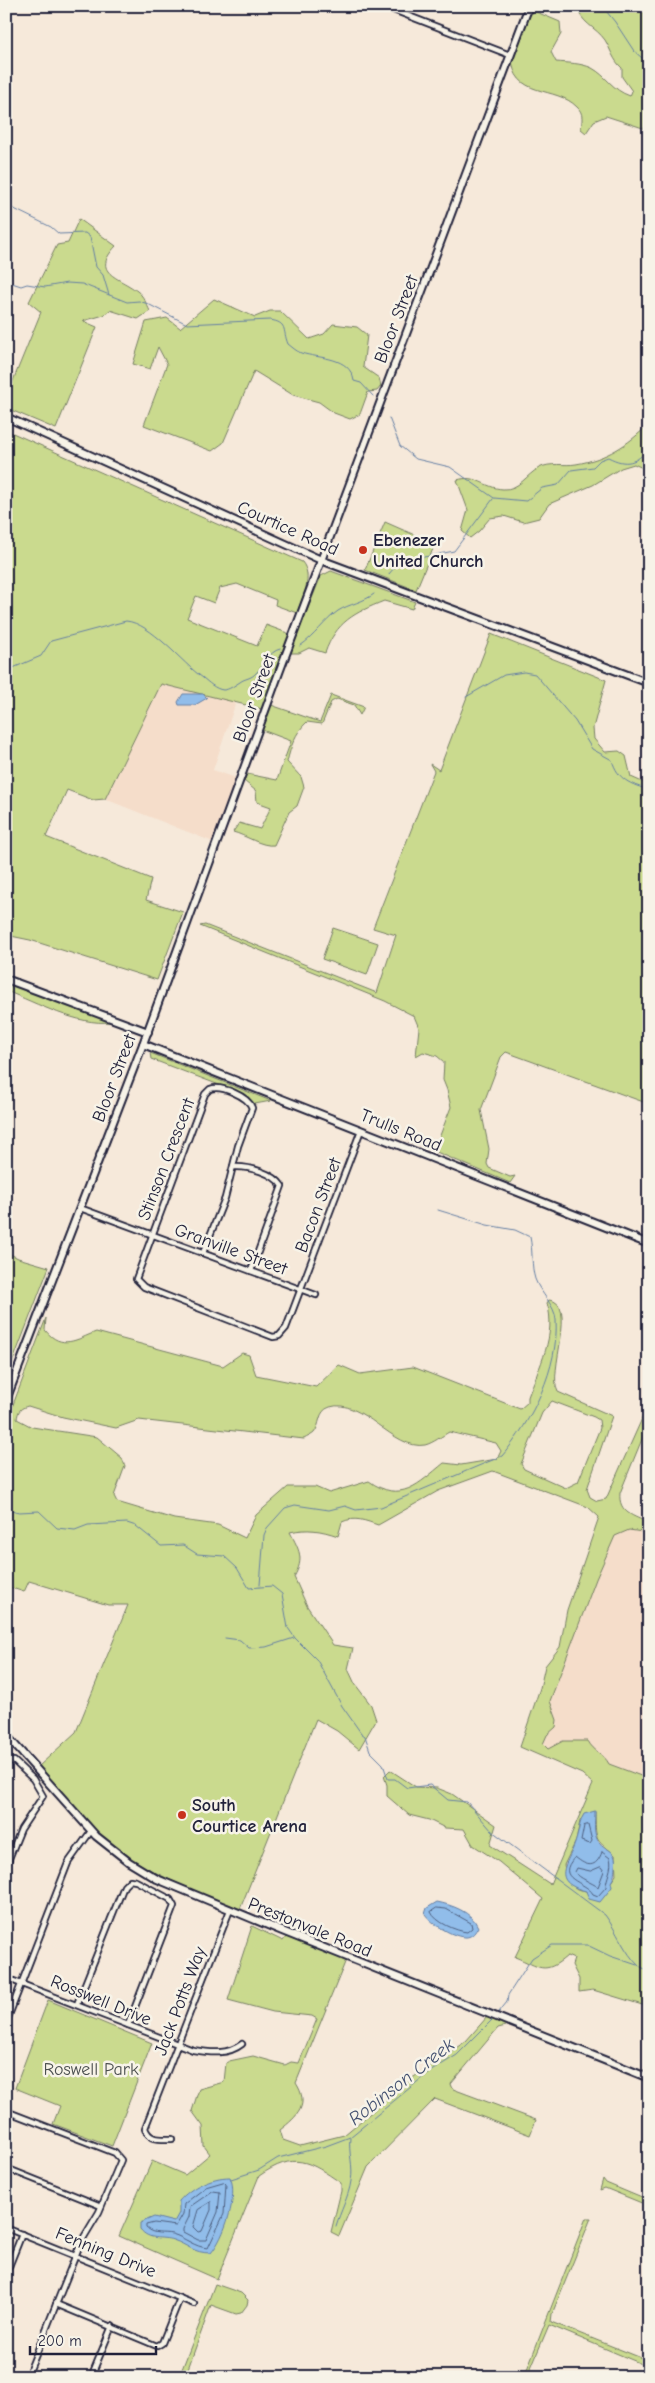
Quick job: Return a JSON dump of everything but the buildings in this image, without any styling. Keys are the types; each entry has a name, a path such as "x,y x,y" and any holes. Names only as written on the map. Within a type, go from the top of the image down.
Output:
{"street":[{"path":"383,6 510,55"},
{"name":"Bloor Street","path":"6,1400 148,1032 321,560 529,6"},
{"name":"Courtice Road","path":"6,417 321,560 649,683"},
{"path":"6,979 148,1032"},
{"name":"Trulls Road","path":"143,1044 649,1244"},
{"name":"Stinson Crescent","path":"152,1234 206,1094 214,1088 246,1099 252,1108 225,1198 203,1253"},
{"name":"Bacon Street","path":"152,1234 136,1274 139,1284 273,1337 283,1333 361,1130"},
{"path":"233,1167 249,1168 274,1178 282,1186 251,1271"},
{"name":"Granville Street","path":"80,1208 316,1295"},
{"name":"Prestonvale Road","path":"6,1735 91,1831 156,1879 649,2078"},
{"path":"6,1762 14,1761 33,1779 43,1796 21,1829 6,1866"},
{"path":"6,2023 68,1863 91,1831"},
{"path":"77,2004 124,1886 130,1880 136,1881 170,1899 174,1906 128,2025"},
{"name":"Jack Potts Way","path":"172,2139 152,2138 147,2134 145,2128 230,1910"},
{"name":"Rosswell Drive","path":"6,1978 77,2004 177,2046 206,2053 233,2051 242,2044"},
{"path":"6,2112 119,2156 120,2164 76,2254 27,2377"},
{"path":"6,2168 101,2206"},
{"name":"Fenning Drive","path":"6,2228 76,2254 194,2304"},
{"path":"6,2274 22,2234"},
{"path":"56,2304 157,2346 162,2343 180,2298"},
{"path":"91,2377 112,2326"}],"shaded area":[{"path":"161,684 236,702 213,770 236,778 213,842 105,799"},
{"path":"619,1514 649,1525 649,1779 609,1764 522,1747"}],"green space":[{"path":"577,6 649,6 649,130 606,116 594,121 586,133 581,129 582,114 577,107 568,100 527,85 519,79 514,70 512,56 514,44 526,20 534,11 560,22 561,34 551,52 556,62 588,66 602,75 614,87 630,96 632,91 622,77 622,68 614,58 605,40 581,17"},
{"path":"79,219 116,246 109,255 106,268 116,278 139,293 150,311 138,319 110,310 104,315 83,321 97,327 56,429 6,408 6,398 41,312 29,302 57,245 68,243"},
{"path":"214,299 255,317 270,311 280,311 309,339 324,334 333,324 357,327 367,335 363,367 379,378 381,386 377,391 368,392 360,414 350,419 334,413 319,402 293,395 254,371 223,443 212,451 144,425 167,364 158,347 150,369 133,364 146,322 167,318 180,328"},
{"path":"649,424 649,471 634,464 621,468 593,485 549,504 539,518 523,522 504,516 490,518 470,538 462,531 468,510 457,480 470,479 496,488 509,489 518,485 543,466 576,464 607,455 625,445"},
{"path":"6,430 302,562 307,574 306,587 297,613 275,605 276,600 237,584 220,588 214,603 196,596 187,618 257,646 266,625 290,634 262,709 161,684 105,799 93,800 67,790 46,837 151,879 146,900 183,912 157,980 30,940 6,935"},
{"path":"385,522 435,544 416,590 365,570"},
{"path":"331,571 415,602 412,609 384,601 355,615 347,620 335,633 325,653 309,648 299,653 290,653 321,576"},
{"path":"491,634 606,680 593,728 594,739 605,752 619,751 626,756 631,777 649,785 649,1104 506,1052 501,1057 481,1110 489,1149 487,1164 489,1168 510,1177 515,1176 510,1183 434,1151 451,1107 443,1080 444,1062 437,1056 423,1052 416,1056 419,1028 414,1016 385,1001 200,926 205,925 377,993 396,935 373,928 434,771 430,764 439,770"},
{"path":"331,695 364,707 360,715 354,705 337,699 331,702 322,724 307,722 296,735 287,762 301,777 304,787 297,806 289,812 274,845 259,843 233,832 239,823 260,829 271,807 257,802 256,791 244,781 247,774 277,780 291,741 262,730 271,705 320,722"},
{"path":"333,928 378,943 367,975 322,959"},
{"path":"6,983 111,1022 85,1021 71,1017 6,991"},
{"path":"150,1053 271,1101 255,1104 243,1094 151,1059"},
{"path":"6,1252 18,1258 49,1267 6,1379"},
{"path":"549,1300 558,1304 562,1312 561,1339 556,1369 558,1392 612,1416 587,1489 590,1497 597,1501 606,1499 649,1403 649,1422 620,1493 620,1500 628,1513 649,1523 649,1533 629,1530 615,1536 596,1579 550,1701 557,1720 556,1727 547,1735 543,1744 548,1749 563,1741 588,1741 609,1764 649,1779 649,2007 593,1990 579,1992 579,1979 572,1965 574,1959 567,1956 547,1968 536,1966 515,1957 543,1899 499,1862 473,1845 464,1829 445,1828 429,1820 409,1815 387,1796 387,1785 384,1776 390,1770 416,1787 437,1788 452,1794 496,1825 490,1845 550,1884 593,1784 582,1774 520,1747 540,1688 545,1666 560,1647 567,1610 599,1517 588,1507 493,1471 438,1491 378,1525 351,1519 342,1522 338,1536 314,1530 290,1532 300,1554 299,1564 294,1577 307,1606 333,1645 353,1648 348,1669 355,1684 371,1705 376,1720 359,1749 337,1731 316,1719 240,1909 170,1880 121,1852 88,1823 39,1766 76,1732 128,1605 108,1605 29,1581 24,1592 6,1586 6,1423 46,1318 45,1330 57,1340 64,1342 70,1342 96,1332 223,1366 242,1353 249,1355 256,1375 316,1387 339,1365 360,1374 413,1367 520,1409 528,1402 528,1397 545,1351 550,1327 547,1303","holes":["552,1401 599,1420 600,1428 578,1482 566,1488 524,1469 521,1464 542,1413","28,1406 63,1417 116,1428 139,1420 304,1439 314,1433 321,1415 326,1409 342,1406 366,1416 389,1433 413,1445 428,1444 449,1432 496,1443 501,1451 497,1459 461,1465 444,1463 417,1484 400,1491 380,1488 369,1481 329,1493 315,1487 288,1487 256,1515 245,1538 218,1525 174,1519 117,1502 114,1496 125,1466 122,1458 97,1437 32,1427 17,1419 21,1409","595,1812 597,1837 615,1855 616,1875 611,1882 586,1891 577,1889 568,1882 564,1865 576,1841 580,1821 584,1815"]},
{"path":"252,1926 283,1941 286,1937 346,1960 296,2083 302,2098 302,2104 297,2115 280,2130 283,2140 300,2146 344,2135 411,2079 466,2041 487,2017 506,2026 498,2028 451,2084 453,2089 536,2120 530,2135 435,2099 368,2167 339,2236 331,2232 341,2191 341,2183 320,2169 302,2162 282,2163 259,2176 217,2279 119,2236 152,2161 185,2175 210,2154 204,2146 203,2126 192,2111 199,2089 224,2082 226,2063 253,2056 285,2065 291,2062 299,2063 317,2019 312,2016 273,2012 228,2000"},
{"name":"Roswell Park","path":"48,2000 152,2043 112,2146 53,2124 60,2106 15,2088"},
{"path":"603,2179 606,2183 649,2201 649,2206 605,2188 600,2190"},
{"path":"586,2218 591,2218 552,2314 551,2322 649,2361 649,2367 549,2325 527,2377 524,2377"},
{"path":"215,2284 241,2293 248,2300 247,2305 241,2313 236,2314 211,2305 185,2377 179,2377"}],"water":[{"path":"183,694 203,694 207,698 195,705 179,705 178,702"},
{"path":"595,1811 597,1839 612,1853 615,1861 614,1875 611,1882 612,1887 600,1902 589,1899 586,1891 574,1887 567,1882 564,1876 566,1863 576,1840 582,1817 584,1814"},
{"path":"437,1902 455,1907 471,1917 478,1927 474,1934 462,1937 444,1930 433,1922 425,1914 427,1908"},
{"path":"230,2177 233,2194 229,2216 221,2237 211,2253 195,2250 173,2240 151,2237 140,2229 140,2223 154,2217 174,2222 179,2213 179,2201 189,2191 209,2181"}],"waterway":[{"path":"602,6 634,51 649,64"},
{"path":"649,104 644,137 646,162 649,170"},
{"path":"6,205 51,227 59,234 85,233 90,237 96,267 103,275 109,295"},
{"path":"6,281 21,286 27,284 45,287 67,283 82,284 127,302 139,301 148,304 187,324 276,321 284,327 288,344 294,349 301,353 333,360 347,367 354,381 361,383 373,396"},
{"path":"389,418 400,446 416,459 450,467 494,498 526,501 542,488 558,485 571,470 593,467 600,460 608,457 620,462 630,462 640,457 649,448"},
{"path":"389,574 399,562 454,551 493,499"},
{"path":"300,646 338,611 374,594"},
{"path":"6,671 41,656 51,641 126,621 136,623 156,636 209,683 223,690 254,675 272,653 280,649"},
{"path":"466,697 504,675 524,672 535,674 575,721 592,749 612,760 621,777 636,786 649,790"},
{"path":"260,1585 264,1535 267,1528 285,1508 295,1505 329,1510 345,1506 356,1510 381,1507 502,1456 524,1427 533,1410 548,1374 553,1356 556,1320 553,1309 535,1279 530,1237 515,1230 487,1225 438,1210"},
{"path":"6,1509 19,1512 39,1511 57,1528 75,1530 88,1525 127,1523 136,1526 161,1546 183,1545 197,1554 224,1556 237,1568 249,1588 272,1586 282,1594 288,1628 295,1638 317,1660 342,1706 365,1736 370,1751 383,1764 388,1779 395,1779 407,1788 430,1785 448,1800 467,1802 492,1831 605,1915 629,1954 639,1966"},
{"path":"225,1638 240,1640 249,1648 266,1647 294,1638"},
{"name":"Robinson Creek","path":"499,2012 507,2002 508,1995 532,1958 552,1945 587,1945 610,1956 637,1965"},
{"name":"Robinson Creek","path":"641,1967 649,1971"},
{"name":"Robinson Creek","path":"231,2179 259,2170 278,2158 326,2146 350,2137 428,2073 457,2055 493,2019"},
{"path":"336,2226 351,2181 350,2138"}],"place":[{"name":"Ebenezer United Church","path":"363,550"},
{"name":"South Courtice Arena","path":"182,1815"}]}
